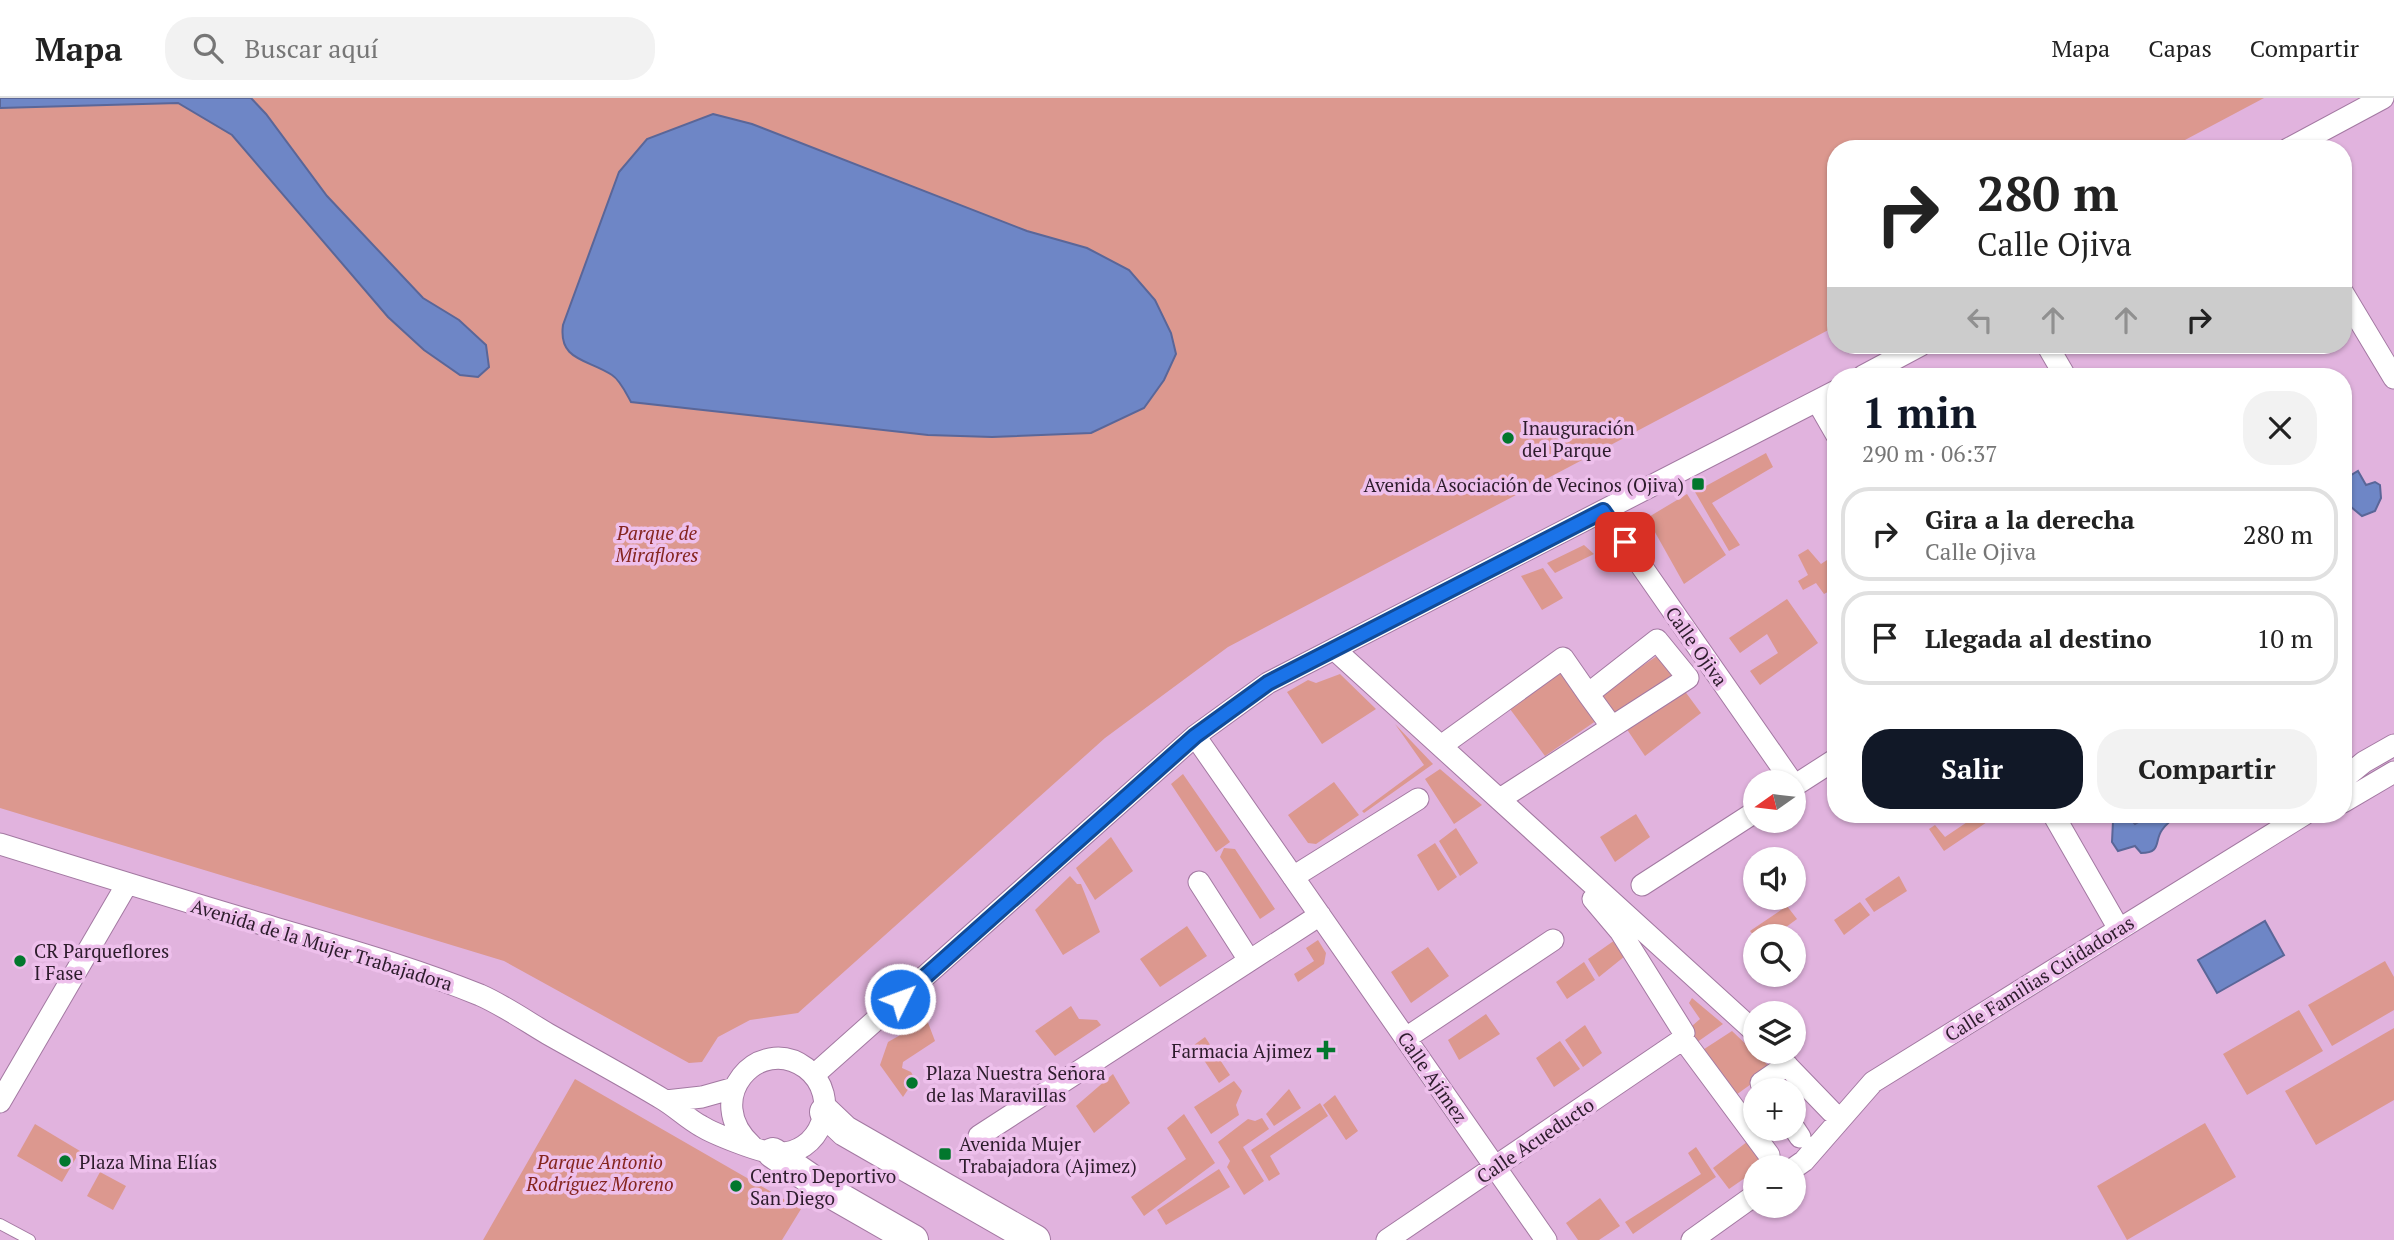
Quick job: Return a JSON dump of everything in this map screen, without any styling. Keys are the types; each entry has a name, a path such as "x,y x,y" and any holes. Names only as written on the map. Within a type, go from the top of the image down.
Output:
{"street":[{"path":"2305,140 2383,98"},
{"path":"2352,308 2394,378"},
{"path":"1878,368 1905,354"},
{"path":"814,1076 1195,736 1268,683 1826,396"},
{"name":"Calle Ojiva","path":"1603,511 1783,770"},
{"path":"1500,799 1688,678 1657,640 1588,694"},
{"path":"1334,649 1743,1021"},
{"path":"1441,746 1563,658 1612,727"},
{"name":"Calle Ajímez","path":"1195,736 1546,1240"},
{"path":"2352,772 2394,744"},
{"path":"1806,777 1827,764"},
{"path":"2352,797 2394,772"},
{"path":"1293,877 1418,799"},
{"path":"1642,886 1743,819"},
{"path":"2058,823 2119,929"},
{"name":"Calle Familias Cuidadoras","path":"1806,1159 1873,1082 2290,823"},
{"name":"Avenida de la Mujer Trabajadora","path":"0,844 400,965 483,996 666,1101 702,1126 763,1150 913,1240"},
{"path":"1589,880 1581,885 1620,930 1684,1036 1769,1154"},
{"path":"1199,882 1249,960"},
{"path":"0,1102 127,884"},
{"path":"979,1136 1320,915"},
{"path":"1406,1038 1553,940"},
{"name":"Calle Acueducto","path":"1387,1240 1684,1036"},
{"path":"775,1059 796,1063 814,1076 823,1093 825,1112 820,1130 807,1144 791,1152 763,1150 737,1130 731,1098 734,1088 748,1070 775,1059"},
{"path":"1787,1064 1832,1112"},
{"path":"666,1101 702,1097 734,1088"},
{"path":"1738,1098 1743,1096"},
{"path":"825,1112 845,1130 1035,1240"},
{"path":"1692,1240 1743,1204"}],"lane":[{"path":"0,1224 30,1240"}],"green space":[{"name":"Parque de Miraflores","path":"0,98 2264,98 2185,140 1827,140 1827,331 1228,647 1105,738 798,1013 750,1020 718,1037 702,1062 689,1063 504,961 0,808"},
{"path":"1766,453 1773,467 1712,503 1740,545 1729,551 1695,492"},
{"path":"1687,494 1726,555 1684,584 1647,518"},
{"path":"1584,545 1594,554 1555,573 1547,563"},
{"path":"1808,549 1821,564 1827,560 1827,592 1824,594 1816,583 1803,590 1798,581 1808,575 1798,555"},
{"path":"1543,568 1563,598 1542,610 1521,576"},
{"path":"1787,599 1818,643 1760,685 1750,671 1778,653 1767,634 1740,653 1729,638"},
{"path":"1660,654 1677,679 1617,722 1597,696"},
{"path":"1569,666 1603,716 1545,756 1510,709"},
{"path":"1340,674 1376,709 1322,744 1287,692 1308,680 1316,683"},
{"path":"1681,686 1701,713 1645,756 1624,725"},
{"path":"1395,724 1433,764 1364,813 1362,811 1424,765"},
{"path":"1440,769 1482,805 1454,824 1425,779"},
{"path":"1183,774 1230,842 1216,852 1171,784"},
{"path":"1334,782 1359,815 1316,844 1308,843 1288,815"},
{"path":"1636,814 1650,837 1615,862 1600,837"},
{"path":"1966,823 1986,823 1944,851 1929,829 1935,825 1945,837"},
{"path":"1456,828 1478,863 1460,876 1439,841"},
{"path":"1111,837 1133,871 1095,900 1076,868"},
{"path":"1435,843 1457,877 1438,891 1417,855"},
{"path":"1224,848 1235,849 1275,909 1260,919 1220,857"},
{"path":"1070,876 1077,884 1081,884 1100,932 1063,955 1035,910"},
{"path":"1899,876 1907,891 1874,912 1865,899"},
{"path":"1860,902 1870,915 1844,935 1834,920"},
{"path":"1781,910 1790,910 1797,919 1790,924 1760,924"},
{"path":"1187,926 1207,956 1160,987 1140,959"},
{"path":"1318,940 1326,953 1324,964 1298,982 1294,974 1314,961 1306,948"},
{"path":"1615,940 1625,956 1599,977 1588,959"},
{"path":"1428,947 1449,976 1411,1003 1391,972"},
{"path":"2385,961 2394,977 2394,1010 2332,1046 2308,1005"},
{"path":"1584,962 1595,980 1567,999 1556,982"},
{"path":"1692,998 1723,1024 1693,1045 1684,1033 1700,1019 1689,1003"},
{"path":"1071,1006 1079,1019 1097,1020 1101,1025 1055,1056 1035,1031"},
{"path":"2299,1010 2323,1051 2247,1095 2223,1054"},
{"path":"1486,1014 1500,1034 1459,1060 1448,1040"},
{"path":"927,1020 935,1041 903,1062 902,1068 911,1072 915,1079 903,1097 880,1065 888,1042"},
{"path":"1585,1025 1602,1053 1583,1067 1565,1040"},
{"path":"2394,1028 2394,1100 2316,1145 2285,1091"},
{"path":"1732,1031 1743,1041 1743,1064 1767,1064 1772,1069 1760,1078 1743,1078 1743,1090 1729,1100 1695,1055"},
{"path":"1205,1037 1230,1075 1219,1083 1194,1045"},
{"path":"1560,1041 1580,1069 1554,1087 1536,1058"},
{"path":"1113,1074 1130,1103 1094,1133 1076,1106"},
{"name":"Parque Antonio Rodríguez Moreno","path":"575,1079 801,1209 782,1240 483,1240"},
{"path":"1234,1081 1242,1091 1236,1105 1239,1115 1211,1134 1194,1107"},
{"path":"1289,1089 1301,1108 1274,1126 1266,1114"},
{"path":"1335,1095 1358,1131 1346,1140 1323,1105"},
{"path":"1320,1103 1328,1116 1270,1156 1280,1174 1269,1181 1251,1150"},
{"path":"1184,1114 1215,1163 1144,1216 1131,1197 1186,1159 1167,1128"},
{"path":"1262,1118 1269,1129 1243,1147 1264,1181 1244,1195 1227,1167 1230,1161 1218,1142 1248,1119 1255,1121"},
{"path":"2205,1123 2236,1177 2127,1240 2097,1186"},
{"path":"35,1124 80,1151 62,1182 17,1156"},
{"path":"1748,1141 1760,1141 1769,1155 1743,1155 1743,1179 1729,1189 1713,1168"},
{"path":"1696,1147 1716,1177 1633,1234 1625,1222 1701,1174 1688,1153"},
{"path":"1219,1169 1230,1187 1166,1225 1157,1210"},
{"path":"100,1172 126,1186 113,1210 87,1196"},
{"path":"1600,1198 1620,1226 1599,1240 1578,1240 1566,1223"}],"water":[{"path":"0,98 251,98 327,196 423,298 459,320 486,345 489,367 478,377 460,375 424,350 388,317 232,135 178,103 0,108"},
{"path":"713,114 752,124 1027,231 1087,248 1129,270 1155,300 1171,333 1176,354 1164,380 1144,408 1091,433 992,437 928,435 631,402 615,377 570,352 565,346 563,325 619,172 647,139"},
{"path":"2358,471 2366,485 2375,482 2380,485 2381,498 2375,511 2362,516 2352,508 2352,475"},
{"path":"2113,823 2168,823 2152,851 2141,853 2135,846 2118,851 2112,842"},
{"path":"2265,921 2284,955 2217,993 2198,960"}],"place":[{"name":"Inauguración del Parque","path":"1508,438"},
{"name":"Avenida Asociación de Vecinos (Ojiva)","path":"1698,484"},
{"name":"CR Parqueflores I Fase","path":"20,961"},
{"name":"Farmacia Ajimez","path":"1326,1050"},
{"name":"Plaza Nuestra Señora de las Maravillas","path":"912,1083"},
{"name":"Avenida Mujer Trabajadora (Ajimez)","path":"945,1154"},
{"name":"Plaza Mina Elías","path":"65,1161"},
{"name":"Centro Deportivo San Diego","path":"736,1186"}],"route":[{"path":"900,999 1195,736 1268,683 1603,511 1625,542"}]}
